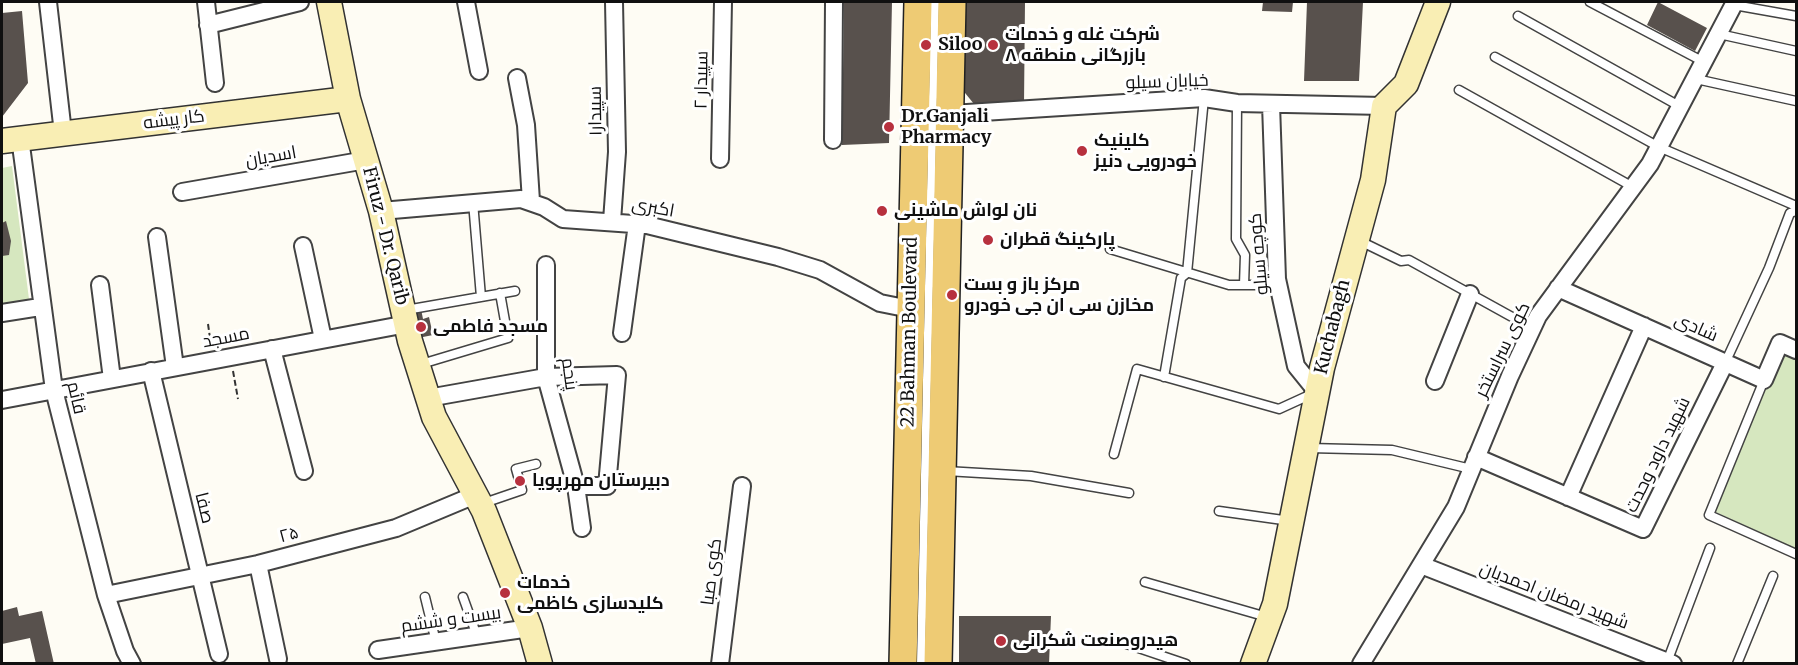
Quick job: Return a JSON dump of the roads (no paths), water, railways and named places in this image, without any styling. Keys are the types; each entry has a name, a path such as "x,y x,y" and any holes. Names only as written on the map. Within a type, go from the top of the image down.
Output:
{"main road":[{"name":"Firuz - Dr. Qarib","path":"329,2 348,99 381,211 405,317 434,417 478,499 530,628 540,663"},
{"name":"22 Bahman Boulevard","path":"918,2 932,119 943,471 938,663"},
{"name":"22 Bahman Boulevard","path":"903,663 910,309 932,119 952,2"},
{"path":"1384,106 1406,84 1438,2"},
{"name":"کار پیشه","path":"11,140 348,99"},
{"name":"Kuchabagh","path":"1254,663 1270,618 1317,392 1372,180 1384,106"}],"street":[{"path":"48,2 63,133"},
{"path":"206,2 215,83"},
{"path":"208,25 300,2"},
{"path":"466,2 479,71"},
{"name":"سپیدار۱","path":"612,221 616,152 614,2"},
{"name":"سپیدار ۲","path":"720,159 723,2"},
{"path":"833,140 834,2"},
{"name":"کوی سراستخر","path":"1361,663 1456,507 1532,328 1659,147 1734,3"},
{"path":"517,78 526,125 531,201"},
{"name":"خیابان سیلو","path":"932,119 1204,98 1237,104 1384,106"},
{"name":"کوچه سیلو","path":"1270,104 1279,285 1296,366 1317,392"},
{"name":"قائم","path":"11,140 54,390 106,595 130,661"},
{"name":"اسدیان","path":"183,192 366,160"},
{"name":"اکبری","path":"381,211 512,199 531,201 563,219 637,224 778,257 820,270 880,303 910,309"},
{"path":"622,333 637,224"},
{"path":"157,237 175,367"},
{"path":"303,246 323,339"},
{"name":"پنجم","path":"546,265 546,377 576,486 582,528"},
{"path":"100,285 112,379"},
{"name":"شادی","path":"1558,288 1764,380"},
{"path":"1435,381 1470,294"},
{"path":"2,313 40,307"},
{"name":"مسجد","path":"2,400 323,339 405,317"},
{"path":"1568,497 1644,326"},
{"path":"1764,380 1780,343 1797,350"},
{"path":"272,349 304,471"},
{"name":"شهید داود وحدت","path":"1474,463 1568,497 1643,529 1725,363"},
{"name":"صفا","path":"151,371 219,654"},
{"path":"428,398 546,377 617,375 607,486 576,486"},
{"name":"کوی صبا","path":"720,663 742,486"},
{"name":"۲۵","path":"106,595 258,564 396,528 478,499"},
{"path":"258,564 278,659"},
{"name":"شهید رمضان احمدیان","path":"1421,565 1670,663"},
{"name":"بیست و ششم","path":"378,650 530,628"}],"lane":[{"path":"921,663 935,2"},
{"path":"1590,2 1705,62"},
{"path":"1734,3 1797,16"},
{"path":"1518,16 1680,107"},
{"path":"1719,34 1797,51"},
{"path":"1495,57 1659,147 1797,206"},
{"path":"1695,79 1797,101"},
{"path":"1458,90 1633,187"},
{"path":"1164,377 1180,278 1187,273 1204,98"},
{"path":"1237,104 1236,239 1245,255 1244,285"},
{"path":"473,202 481,297"},
{"path":"1725,363 1769,268 1790,213 1797,211"},
{"path":"1356,238 1401,261 1409,260 1532,328"},
{"path":"1110,249 1229,285 1279,285"},
{"path":"405,317 481,297 515,291"},
{"path":"418,365 508,338 500,293"},
{"path":"1114,454 1137,369 1279,410 1317,392"},
{"path":"1764,380 1709,515 1797,554"},
{"path":"1306,448 1392,450 1474,463"},
{"path":"478,499 522,490 516,469 536,464"},
{"path":"943,471 1031,476 1129,493"},
{"path":"1219,511 1291,521"},
{"path":"1670,663 1710,548"},
{"path":"1737,663 1773,576"},
{"path":"1145,582 1270,618"},
{"path":"425,597 436,642"},
{"path":"463,597 477,636"},
{"path":"1115,640 1186,663"}],"place":[{"name":"Siloo","path":"926,45"},
{"name":"شرکت غله و خدمات بازرگانی منطقه ۸","path":"993,45"},
{"name":"Dr.Ganjali Pharmacy","path":"889,127"},
{"name":"کلینیک خودرویی دنیز","path":"1082,151"},
{"name":"نان لواش ماشینی","path":"882,211"},
{"name":"پارکینگ قطران","path":"988,240"},
{"name":"مرکز باز و بست مخازن سی ان جی خودرو","path":"952,295"},
{"name":"مسجد فاطمی","path":"421,327"},
{"name":"دبیرستان مهرپویا","path":"520,481"},
{"name":"خدمات کلیدسازی کاظمی","path":"505,593"},
{"name":"هیدروصنعت شکرانی","path":"1001,641"}]}
